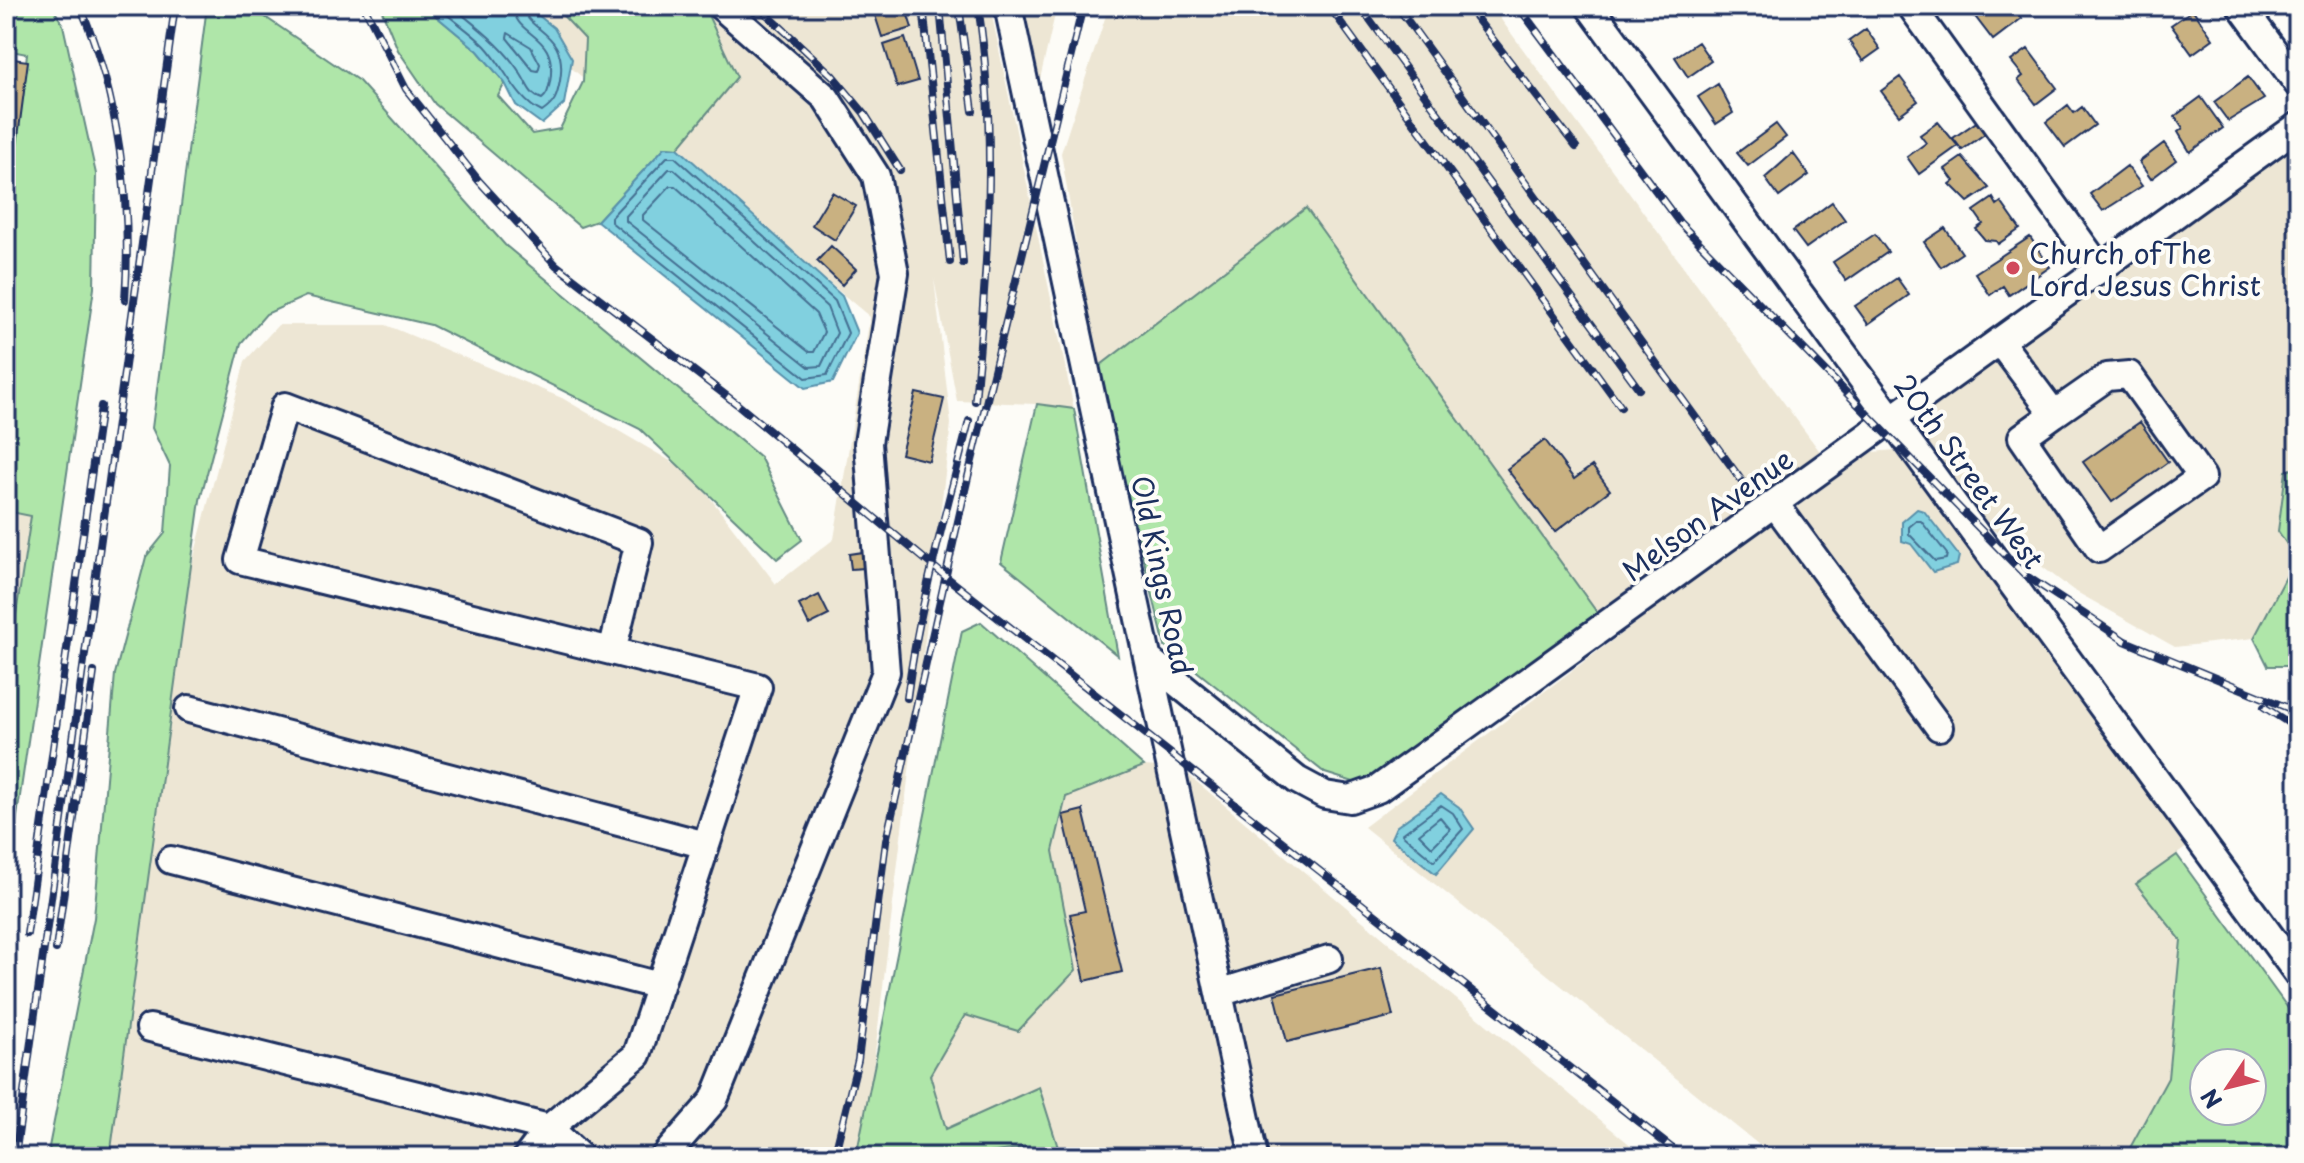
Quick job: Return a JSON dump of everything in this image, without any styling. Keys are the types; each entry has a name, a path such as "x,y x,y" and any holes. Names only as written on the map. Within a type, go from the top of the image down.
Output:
{"street":[{"path":"664,1157 714,1100 886,672 868,443 895,273 876,176 826,98 721,6"},
{"name":"Old Kings Road","path":"1008,6 1254,1157"},
{"name":"20th Street West","path":"1589,6 2298,974"},
{"path":"1911,6 2100,269"},
{"path":"2241,6 2298,84"},
{"name":"Melson Avenue","path":"1148,659 1297,780 1325,795 1350,799 1378,789 2298,126"},
{"path":"2000,342 2054,414"},
{"path":"2129,375 2202,477 2099,549 2022,437 2054,414 2107,377 2129,375"},
{"path":"527,1157 549,1128 637,1055 758,687 240,560 285,406 639,542 612,651"},
{"path":"1775,504 1939,727"},
{"path":"189,709 706,845"},
{"path":"171,860 660,986"},
{"path":"1219,993 1329,959"},
{"path":"150,1028 549,1128 580,1157"}],"shaded area":[{"path":"497,6 990,6 1074,409 1037,404 957,401 934,279 951,424 869,1102 855,1157 108,1157 176,626 245,361 278,325 386,325 562,398 691,473 776,584 834,539 870,317"},
{"path":"1017,6 1057,6 1036,96"},
{"path":"1109,6 1491,6 1821,453 1601,618 1097,368 1061,153"},
{"path":"2298,137 2298,467 2286,472 2296,558 2254,638 2175,647 2073,590 1975,516 1917,435 1920,412"},
{"path":"1895,450 1983,556 2191,844 2136,884 2181,940 2168,1078 2125,1157 1774,1157 1364,827 1862,453"},
{"path":"6,512 32,516 6,680"},
{"path":"1144,766 1158,767 1244,1157 1061,1157 1038,1087 945,1129 930,1075 965,1014 1076,970 1053,850 1066,796"},
{"path":"1179,767 1622,1138 1645,1157 1263,1157"}],"green space":[{"path":"6,6 52,6 63,25 96,174 94,288 6,892 6,680 31,516 6,511 6,231 27,54 6,50"},
{"path":"207,6 249,6 359,81 505,245 760,457 802,540 777,559 640,429 431,325 306,296 266,314 241,343 200,500 110,1157 52,1157 49,1147 94,918 115,674 146,557 165,533 170,466 152,428"},
{"path":"380,6 424,6 478,51 505,83 498,96 532,134 560,129 583,82 585,39 554,6 699,6 707,13 737,77 678,148 665,147 597,221 580,227 435,104 398,50"},
{"path":"1306,208 1601,618 1363,785 1325,773 1165,646 1097,368"},
{"path":"1037,404 1074,409 1118,656 1001,562"},
{"path":"2298,467 2298,666 2268,666 2254,638 2296,558 2278,531 2286,471"},
{"path":"981,622 1144,766 1066,797 1053,851 1076,970 1018,1031 965,1015 930,1075 946,1129 1039,1087 1061,1157 1026,1157 1024,1148 959,1157 856,1157 962,631"},
{"path":"2177,855 2298,1022 2298,1157 2125,1157 2168,1078 2181,940 2136,884"}],"water":[{"path":"424,6 527,6 554,28 572,59 564,104 542,124 516,105 505,83 478,51"},
{"path":"665,147 678,148 842,296 857,333 833,382 805,388 597,221"},
{"path":"1917,509 1924,511 1959,556 1957,565 1933,572 1911,544 1902,541 1902,522"},
{"path":"1441,794 1459,807 1474,829 1436,874 1391,838 1396,827"}],"building":[{"path":"905,6 912,28 882,37 874,12"},
{"path":"1967,6 2013,6 2022,18 1993,40"},
{"path":"2193,10 2213,39 2192,54 2171,25"},
{"path":"1866,29 1880,49 1863,61 1849,41"},
{"path":"905,38 918,81 897,87 884,45"},
{"path":"1698,42 1711,61 1688,77 1675,57"},
{"path":"2028,49 2057,88 2036,104 2018,80 2023,76 2011,61"},
{"path":"6,58 28,61 6,228"},
{"path":"1900,77 1918,101 1899,115 1881,91"},
{"path":"2248,77 2264,99 2228,121 2214,102"},
{"path":"1718,84 1733,113 1716,124 1698,97"},
{"path":"2201,97 2223,128 2190,152 2178,132 2183,128 2175,116"},
{"path":"2068,105 2074,113 2082,107 2095,125 2065,147 2046,122"},
{"path":"1978,121 1986,133 1962,150 1953,138"},
{"path":"1938,122 1958,146 1919,174 1907,157 1926,143 1920,135"},
{"path":"1776,124 1786,137 1748,166 1737,153"},
{"path":"2164,143 2176,160 2151,179 2139,162"},
{"path":"1793,153 1809,175 1779,197 1765,178"},
{"path":"1962,157 1989,188 1968,202 1950,184 1954,181 1945,169"},
{"path":"2127,166 2142,186 2103,211 2090,194"},
{"path":"832,192 856,206 835,240 812,225"},
{"path":"1993,198 1997,205 2001,202 2020,229 1998,244 1985,240 1976,229 1983,224 1974,211"},
{"path":"1832,202 1845,220 1806,248 1793,231"},
{"path":"1945,228 1962,253 1941,267 1924,242"},
{"path":"1875,234 1888,252 1846,281 1833,262"},
{"path":"2030,237 2050,267 2009,295 2003,286 1990,295 1975,273"},
{"path":"831,246 856,269 842,285 817,261"},
{"path":"1897,278 1909,295 1868,324 1855,306"},
{"path":"916,393 944,399 929,461 901,454"},
{"path":"2140,422 2168,462 2112,502 2083,462"},
{"path":"1545,440 1574,479 1592,466 1610,490 1555,532 1507,469"},
{"path":"863,552 865,568 851,569 849,554"},
{"path":"819,595 829,615 809,625 799,605"},
{"path":"1083,810 1122,972 1085,981 1070,914 1085,911 1063,815"},
{"path":"1381,968 1393,1016 1287,1042 1275,994"},
{"path":"1203,1146 1205,1157 1182,1157 1181,1149"}],"railway":[{"path":"80,6 104,76 120,150 126,226 125,300"},
{"path":"15,1157 175,6"},
{"path":"364,6 406,89 479,181 556,265 737,404 945,576 1683,1157"},
{"path":"758,6 833,76 864,113 900,170"},
{"path":"923,6 950,262"},
{"path":"940,6 963,263"},
{"path":"959,6 973,111"},
{"path":"975,401 986,253 989,154 988,104 978,6"},
{"path":"834,1157 858,1060 886,841 968,477 1083,6"},
{"path":"1329,6 1621,407"},
{"path":"1360,6 1639,389"},
{"path":"1397,6 1747,488"},
{"path":"1467,6 1576,147"},
{"path":"1518,6 1679,222 2025,575 2125,641 2298,712"},
{"path":"27,934 101,406"},
{"path":"907,698 926,593 969,421"},
{"path":"56,949 94,672"},
{"path":"2264,707 2298,729"}],"place":[{"name":"Church ofThe Lord Jesus Christ","path":"2013,268"}]}
